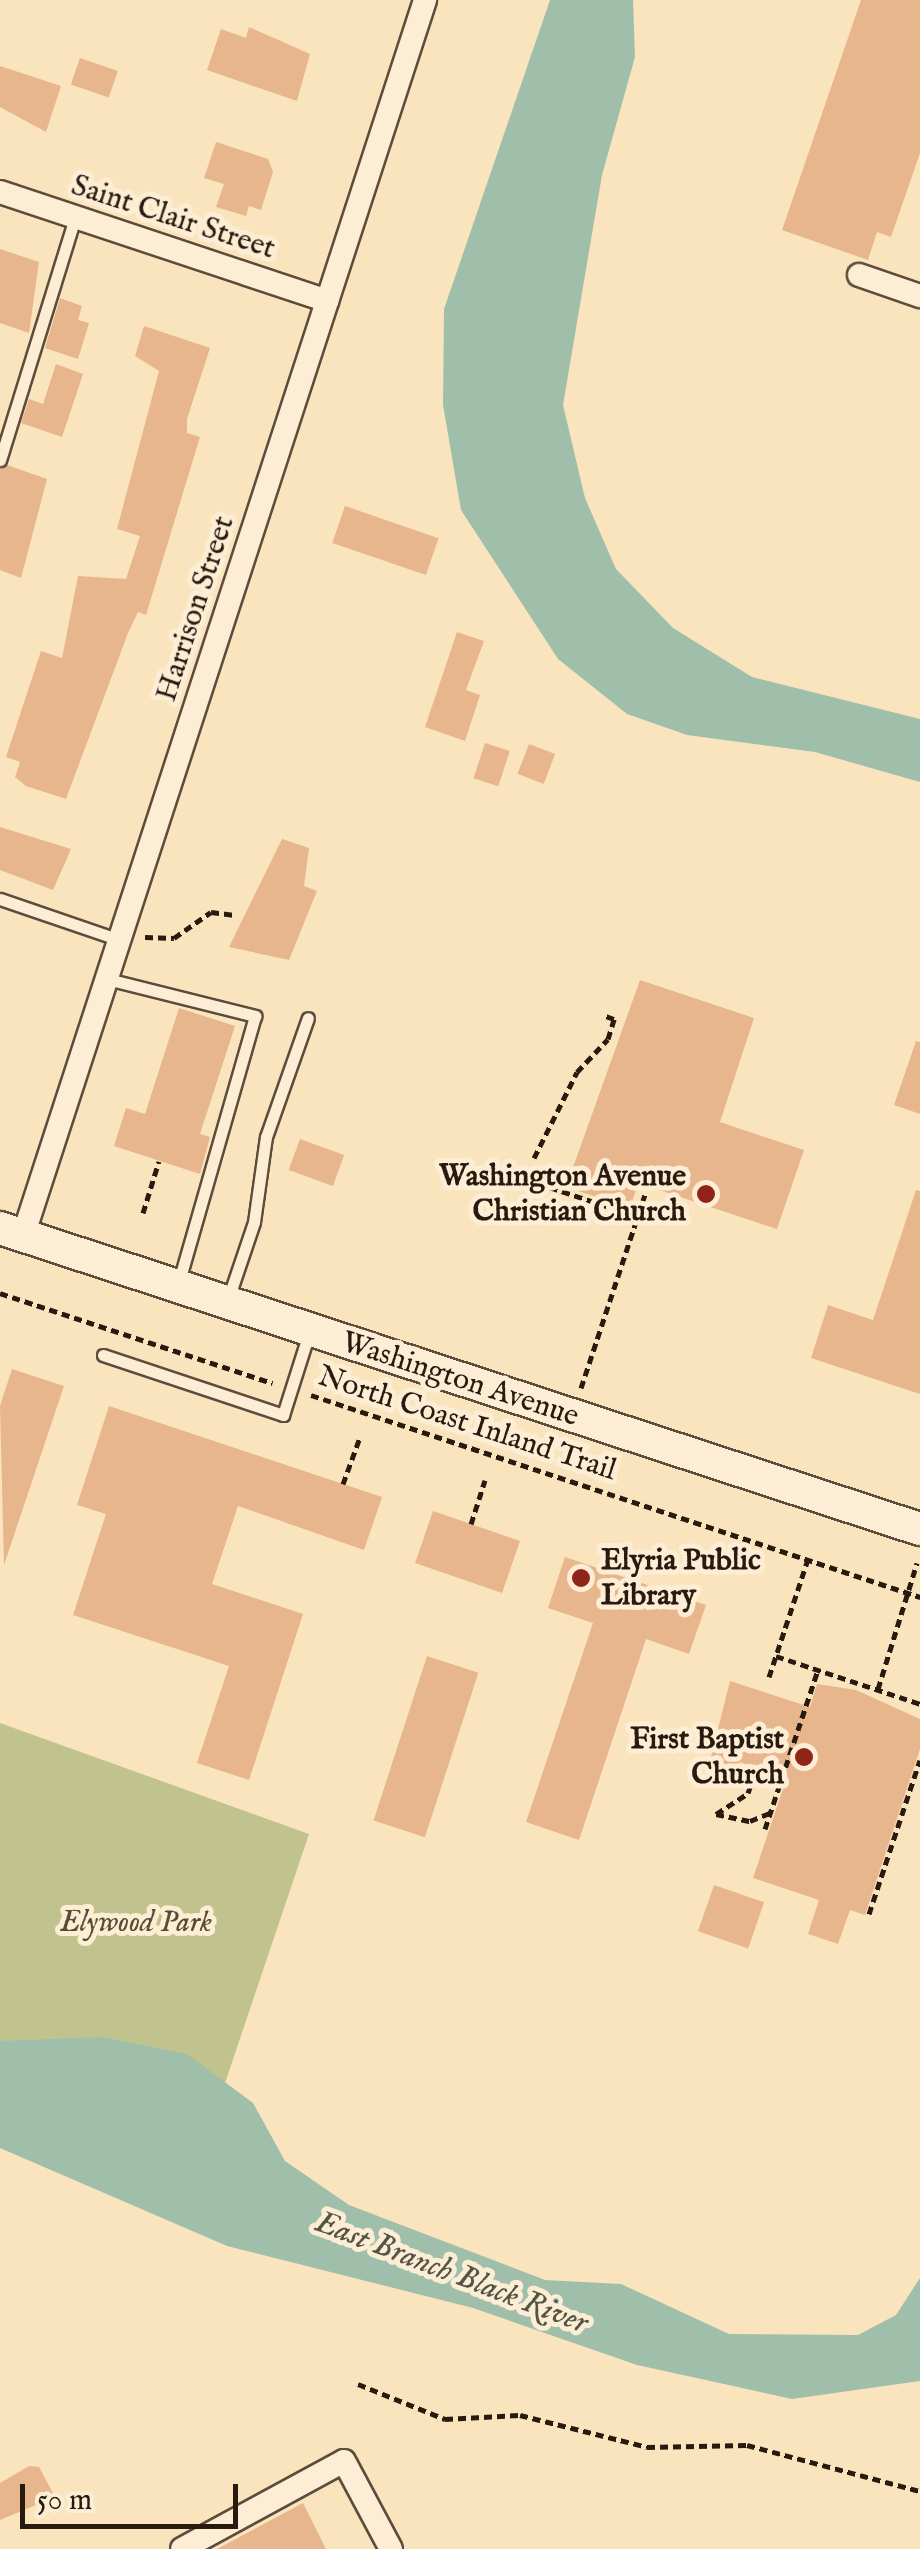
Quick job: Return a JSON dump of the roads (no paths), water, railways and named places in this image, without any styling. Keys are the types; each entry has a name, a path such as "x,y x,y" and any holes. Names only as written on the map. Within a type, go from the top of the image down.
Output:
{"street":[{"name":"Harrison Street","path":"12,1232 107,980 128,938 425,0"},
{"name":"Saint Clair Street","path":"0,192 327,301"},
{"path":"860,276 920,296"},
{"name":"Washington Avenue","path":"12,1232 920,1529"},
{"path":"182,2549 344,2462 390,2549"}],"lane":[{"path":"0,460 76,217"},
{"path":"0,899 128,938"},
{"path":"107,980 255,1016 178,1286"},
{"path":"227,1303 254,1222 266,1137 308,1018"},
{"path":"103,1355 283,1415 310,1330"}],"water":[{"path":"550,0 633,0 635,57 602,175 563,405 585,498 616,569 673,628 752,677 920,719 920,782 815,752 687,735 627,714 558,659 461,510 443,405 444,309"},
{"name":"East Branch Black River","path":"102,2037 187,2054 253,2103 285,2161 349,2205 545,2280 621,2284 729,2334 858,2335 896,2315 920,2278 920,2381 792,2399 637,2365 473,2308 227,2246 0,2148 0,2041"}],"place":[{"name":"Washington Avenue Christian Church","path":"706,1194"},
{"name":"Elyria Public Library","path":"581,1578"},
{"name":"First Baptist Church","path":"804,1757"}],"park label":[{"name":"Elywood Park","path":"136,1923"}]}
